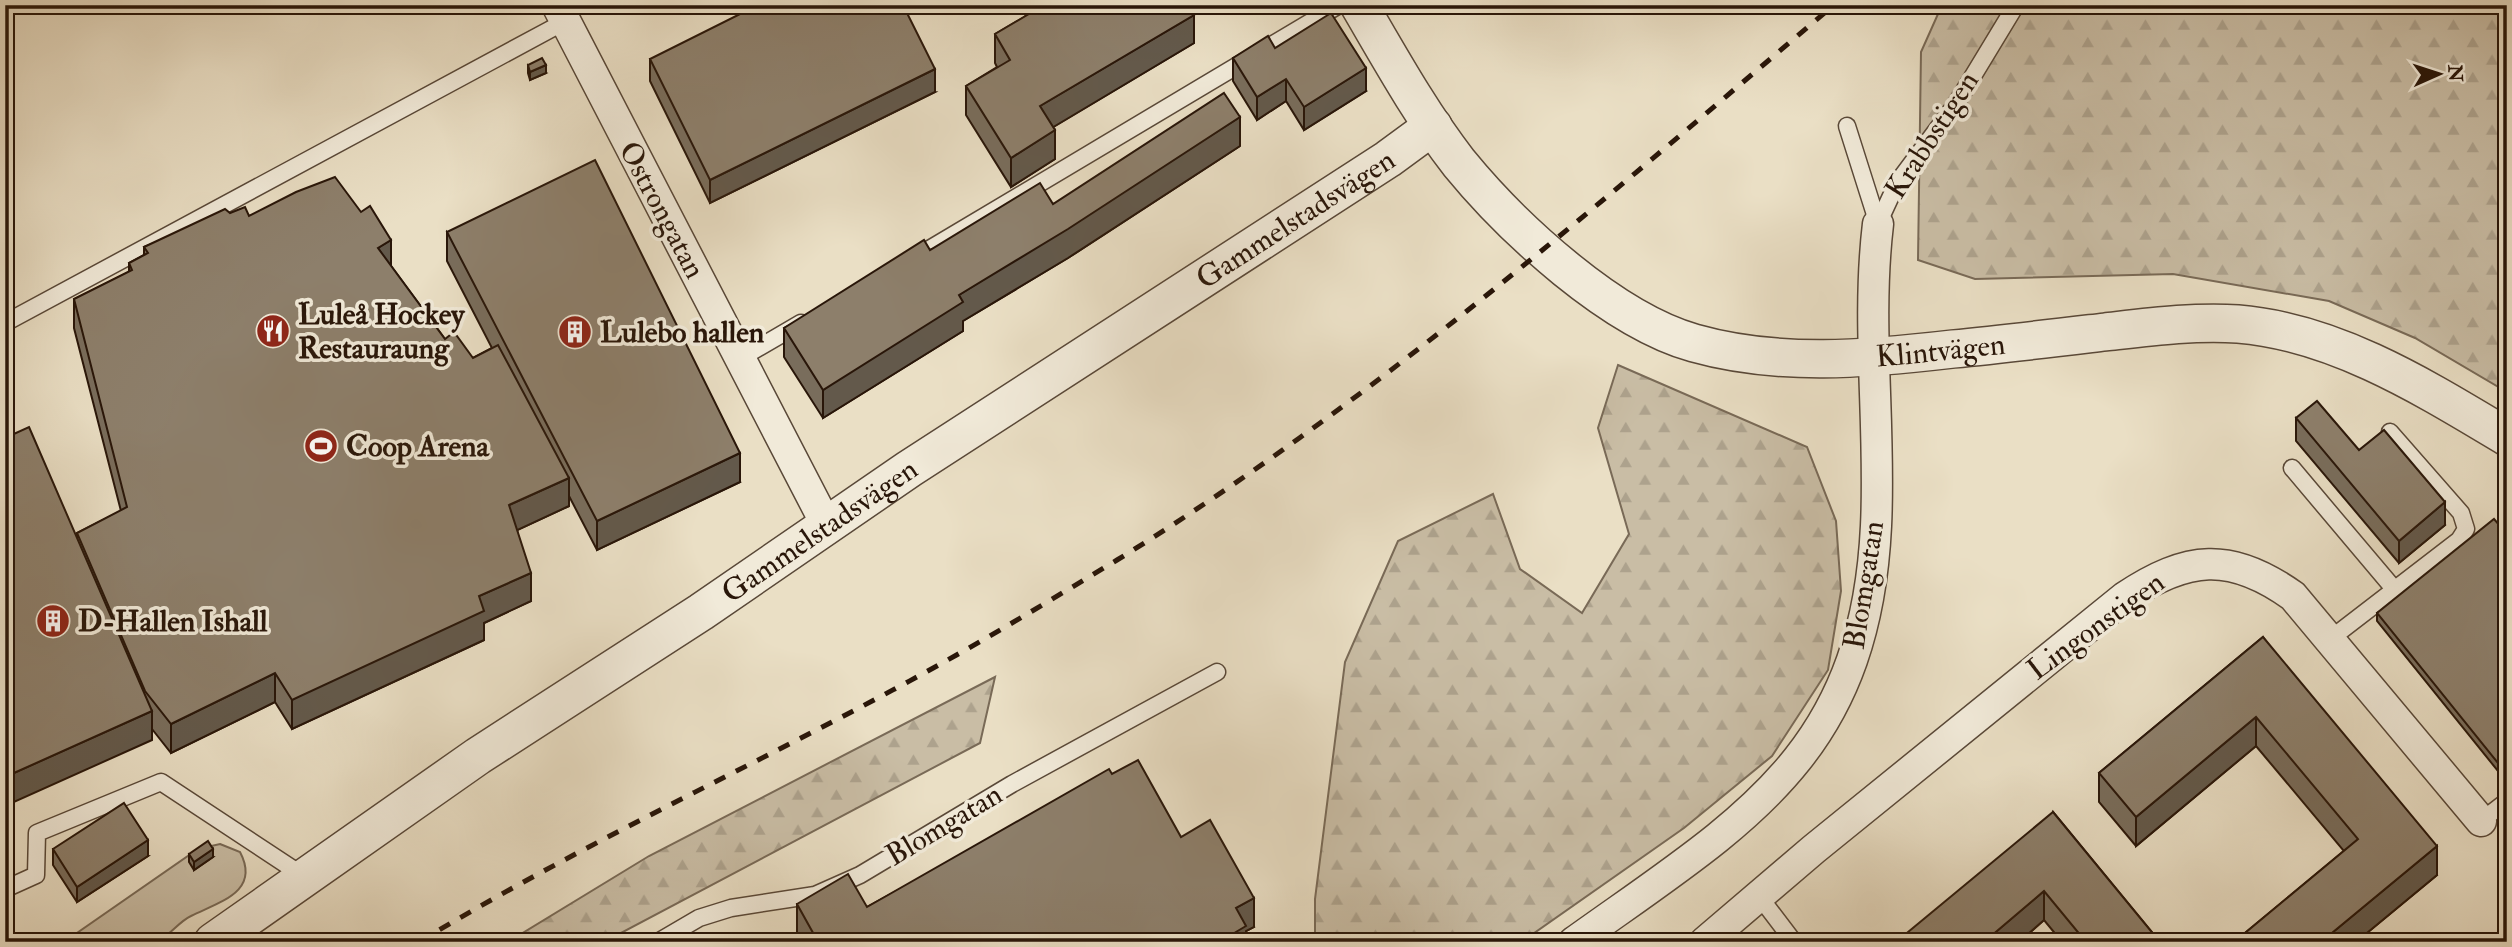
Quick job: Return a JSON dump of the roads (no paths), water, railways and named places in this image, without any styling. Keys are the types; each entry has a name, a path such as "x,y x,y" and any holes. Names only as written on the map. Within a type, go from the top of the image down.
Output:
{"street":[{"name":"Klintvägen","path":"1359,5 1433,126 1460,163 1497,204 1577,277 1622,312 1659,332 1729,351 1809,360 1872,358 2166,325 2239,324 2325,344 2364,359 2410,381 2507,437"},
{"name":"Ostrongatan","path":"560,13 827,526"},
{"name":"Gammelstadsvägen","path":"213,942 478,756 1388,159 1433,126"},
{"name":"Krabbstigen","path":"1872,358 1872,271 1878,224"},
{"name":"Blomgatan","path":"1573,942 1704,848 1765,798 1815,738 1835,704 1860,637 1870,584 1876,526 1872,358"},
{"name":"Lingonstigen","path":"1705,942 2125,597 2159,575 2212,565 2254,573 2293,596 2481,821"}],"lane":[{"path":"897,268 1339,5"},
{"name":"Krabbstigen","path":"1878,224 1897,183 1956,104 2016,5"},
{"path":"5,323 560,13"},
{"path":"1847,126 1878,224"},
{"path":"739,359 812,317"},
{"path":"2329,640 2459,540 2466,529 2461,513 2390,432"},
{"path":"2292,468 2395,590"},
{"name":"Blomgatan","path":"658,942 699,918 731,908 815,895 860,875 1012,784 1217,672"},
{"path":"5,889 36,875 37,833 161,782 305,877"},
{"path":"2481,821 2507,801"},
{"path":"1759,896 1794,942"}],"railway":[{"path":"419,942 607,837 950,659 1117,560 1212,498 1305,434 1486,296 1834,5"}],"place":[{"name":"Luleå Hockey Restauraung","path":"273,331"},
{"name":"Lulebo hallen","path":"575,332"},
{"name":"Coop Arena","path":"321,446"},
{"name":"D-Hallen Ishall","path":"53,621"}]}
